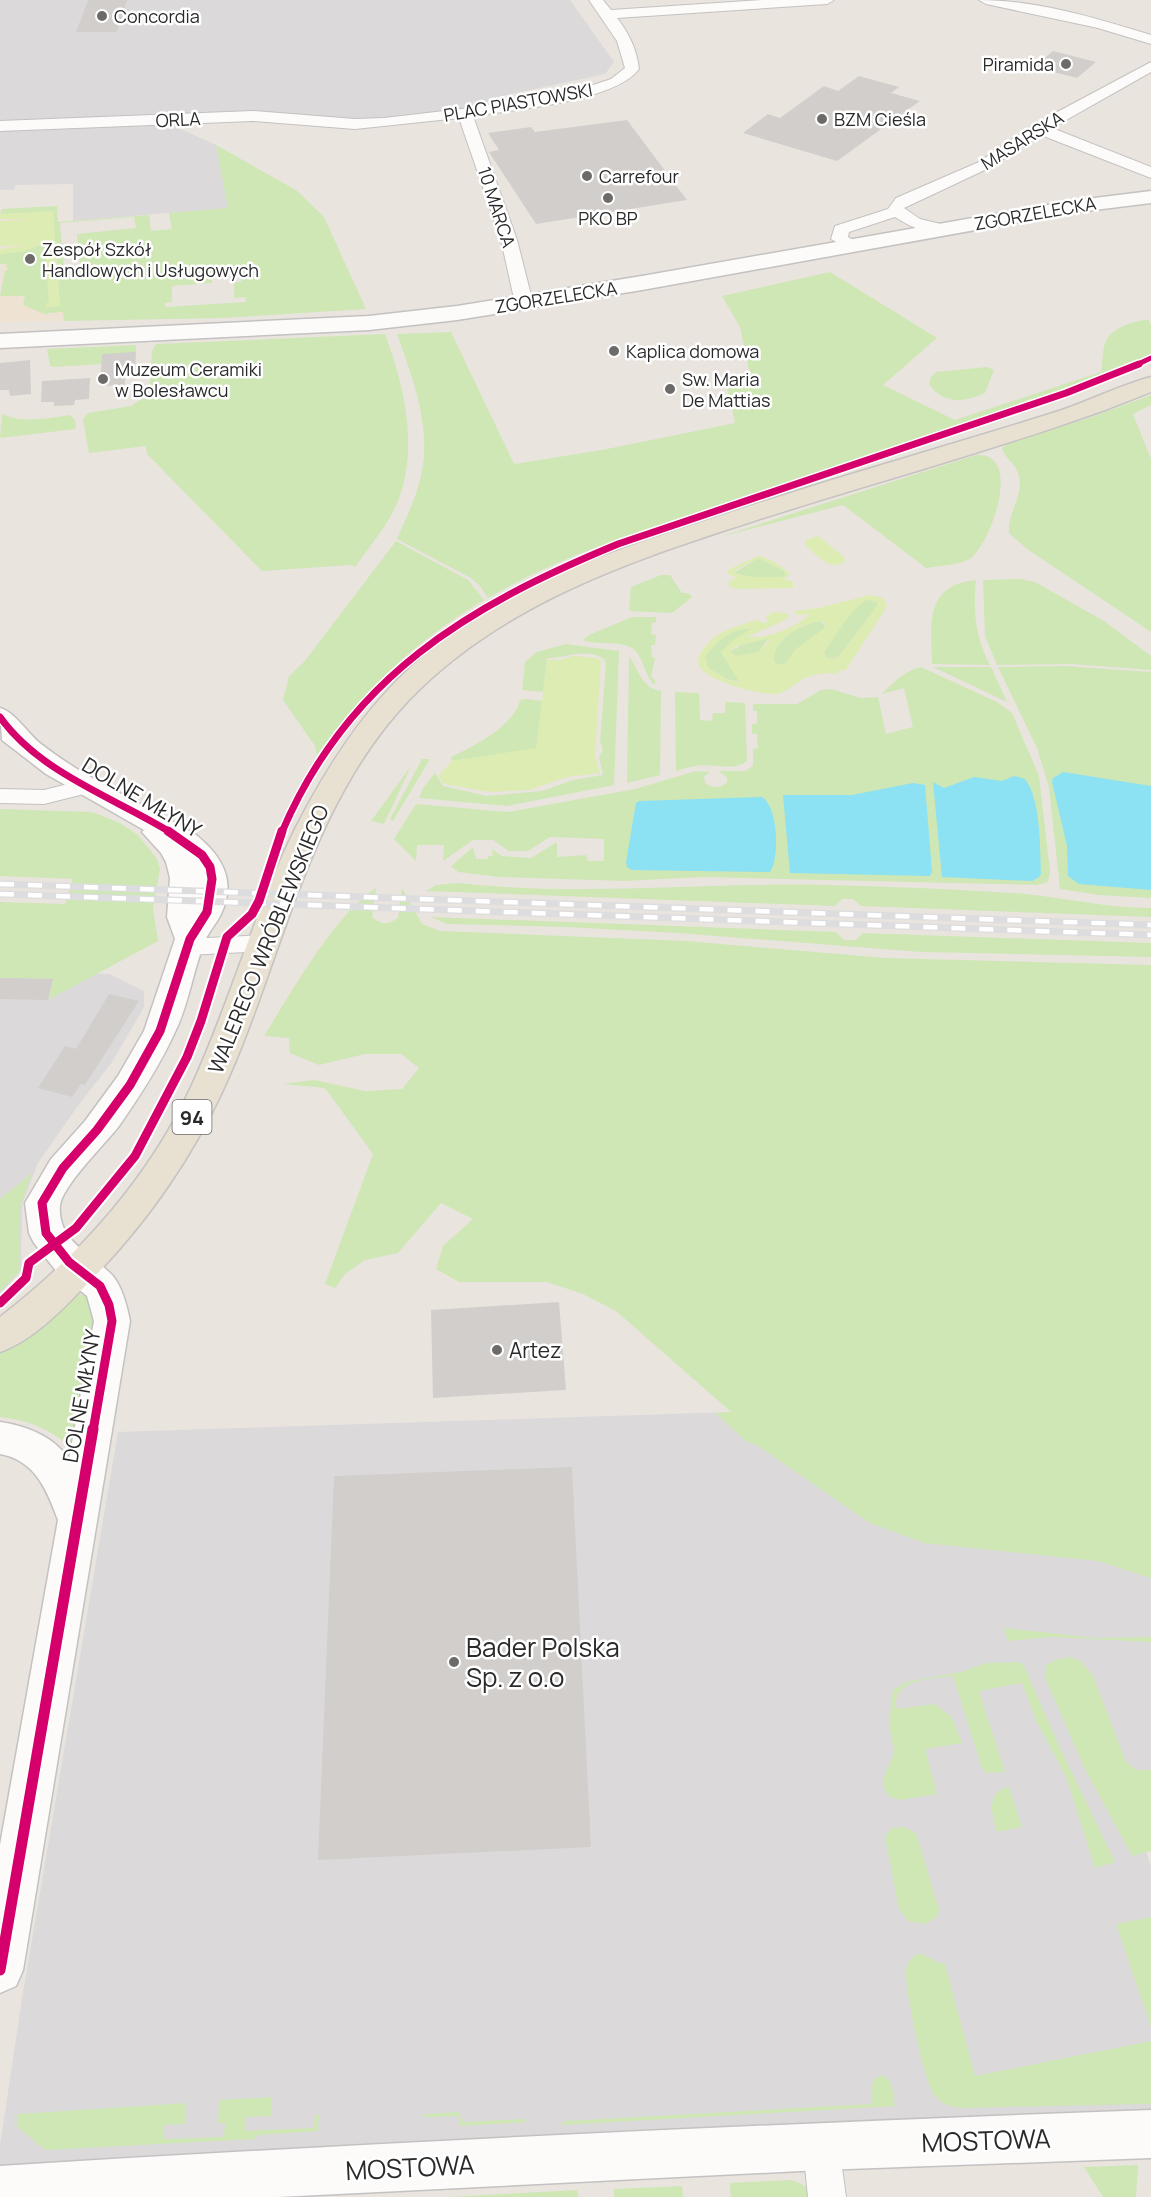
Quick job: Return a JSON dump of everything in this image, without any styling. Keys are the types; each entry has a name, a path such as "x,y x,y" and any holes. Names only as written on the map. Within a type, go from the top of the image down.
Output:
{"main road":[{"name":"WALEREGO WRÓBLEWSKIEGO","path":"0,1337 24,1320 81,1269 159,1175 185,1131 210,1080 317,814 358,742 397,696 442,655 513,607 571,578 628,555 1117,399 1151,384"}],"street":[{"name":"PLAC PIASTOWSKI","path":"355,124 391,122 464,112 598,89 626,76 632,69 632,62 608,14 596,0"},
{"path":"608,14 677,4 825,0"},
{"path":"986,0 1101,24 1151,40"},
{"path":"1033,10 1055,0"},
{"name":"MASARSKA","path":"851,244 839,240 841,229 874,217 897,212 896,207 902,201 984,165 1038,128 1151,66"},
{"name":"10 MARCA","path":"464,112 509,240 524,303"},
{"name":"ORLA","path":"0,126 253,116 355,124"},
{"path":"1038,128 1151,172"},
{"name":"ZGORZELECKA","path":"0,341 369,324 524,303 1106,200 1151,190"},
{"name":"ZGORZELECKA","path":"1106,200 1151,197"},
{"path":"897,212 915,223 943,229"},
{"name":"DOLNE MŁYNY","path":"0,717 25,745 88,786 142,817 173,847 185,878 183,917 189,943 160,1031 143,1064 97,1130 63,1168 42,1203 46,1233 69,1262 92,1278 105,1295 112,1321 0,1970"},
{"path":"0,796 44,797 88,786"},
{"path":"189,943 264,943"},
{"path":"0,1438 34,1448 55,1468 69,1490 77,1520"},
{"name":"MOSTOWA","path":"0,2190 240,2175 820,2146 1140,2135"},
{"path":"820,2146 827,2197"}],"shaded area":[{"path":"0,0 570,0 614,62 605,74 493,98 476,110 413,119 163,121 216,145 228,208 73,221 73,184 15,185 14,190 0,190"},
{"name":"Zespół Szkół Handlowych i Usługowych","path":"57,206 64,321 0,322 2,209"},
{"path":"0,971 110,974 144,991 144,1007 112,1062 38,1163 22,1204 21,1270 0,1294"},
{"path":"732,1412 995,1550 1098,1561 1151,1578 1151,1785 1130,1798 1151,1867 1151,2134 0,2190 0,2146 21,2005 118,1432"}],"green space":[{"path":"216,145 296,190 324,217 366,309 224,318 64,321 63,312 47,315 23,305 25,296 0,296 5,271 10,268 6,268 7,264 0,264 0,254 24,251 45,243 49,302 46,307 60,306 53,212 0,214 2,209 57,206 58,222 149,215 151,231 172,229 169,213 228,208","holes":["134,217 136,228 77,234 80,267 64,268 60,223","241,274 241,282 234,282 234,298 245,297 246,302 165,307 165,303 172,302 172,286 212,283 212,275"]},
{"path":"53,211 60,306 46,307 46,303 49,302 45,243 24,251 0,254 0,249 29,245 0,246 0,221 31,219 0,219 0,214"},
{"path":"830,272 937,338 883,385 955,420 1101,372 1103,350 1107,339 1120,328 1138,321 1149,320 1151,355 1109,374 1046,397 622,538 540,571 488,598 471,578 397,539 418,487 423,468 424,448 416,390 397,334 451,332 514,464 602,450 735,423 725,380 751,379 740,327 722,296"},
{"path":"385,334 403,395 408,438 407,460 404,481 394,510 355,567 351,565 262,571 147,454 146,446 89,453 83,419 88,413 131,406 149,394 152,351 156,344"},
{"path":"136,345 136,352 102,364 53,367 50,366 47,349"},
{"path":"987,367 994,370 985,393 969,399 947,398 934,391 929,384 936,372"},
{"path":"1151,395 1151,405 1133,414 1151,459 1151,632 1027,549 1009,533 1010,519 1018,497 1020,483 1018,472 1002,448 1009,443 1089,418"},
{"path":"2,414 27,420 70,415 75,420 76,429 0,438"},
{"path":"976,455 990,458 998,468 1001,482 999,499 994,518 979,549 971,558 961,562 926,568 843,505 719,537"},
{"path":"818,536 844,557 845,561 840,564 829,564 806,546 806,540"},
{"path":"396,541 468,580 484,600 436,632 392,668 352,710 317,755 315,746 283,700 289,676 304,662"},
{"path":"757,556 766,558 790,574 784,579 793,582 793,588 736,589 729,586 728,582 736,578 727,573 728,570","holes":["758,558 784,571 786,575 782,577 752,577 734,573 737,569"]},
{"path":"758,558 784,571 786,575 752,577 734,573"},
{"path":"661,575 670,575 682,593 688,593 692,597 672,613 629,611 631,587"},
{"path":"1020,579 1035,582 1104,621 1151,656 1151,670 1072,664 997,665 985,636 983,580"},
{"path":"976,580 976,624 990,665 932,664 932,622 939,598 959,583"},
{"path":"869,595 881,597 887,604 845,671 839,670 837,674 809,677 783,692 770,694 724,682 700,667 698,660 706,645 733,627 758,620 762,623 768,622 766,617 773,612 786,613 789,616 748,637 764,636 789,628 810,614 797,615 794,611 819,608","holes":["866,600 876,601 878,605 838,657 826,658 824,652 852,612","821,621 826,627 795,650 785,664 780,665 774,662 778,646 783,640 797,629","744,629 751,629 733,640 721,652 739,682 729,680 708,668 705,657 725,637","765,639 770,640 759,652 736,656 730,652 736,646"]},
{"path":"869,599 878,603 876,608 838,657 826,658 824,652 844,622 855,608"},
{"path":"632,617 656,617 656,622 652,623 651,634 656,635 655,645 651,645 652,657 655,658 651,677 655,680 655,685 632,648 620,644 583,640 589,635"},
{"path":"821,621 826,627 795,650 785,664 780,665 774,662 778,646 789,634 805,625"},
{"path":"751,629 721,652 739,681 729,680 708,668 705,657 719,641 737,630"},
{"path":"769,638 759,652 736,656 730,652 741,645"},
{"path":"566,644 619,651 614,785 507,806 419,798 423,788 435,773 443,786 487,796 542,791 573,780 603,775 599,757 603,750 600,741 606,664 604,659 583,653 547,658 543,692 522,690 525,662 537,652"},
{"path":"574,656 596,658 601,661 595,757 600,773 567,777 529,790 490,792 444,784 438,776 452,761 536,748 547,660 560,660"},
{"path":"629,656 645,683 661,691 660,775 627,783"},
{"path":"1064,666 1151,672 1151,898 1099,895 1060,889 1049,787 1037,748 998,667"},
{"path":"921,667 997,702 1012,713 1039,776 1050,871 1048,882 1038,885 703,877 624,881 499,877 458,872 451,866 473,847 476,859 488,859 488,856 493,856 492,849 502,856 531,858 557,842 557,857 586,855 588,861 604,861 604,839 550,837 528,851 509,851 493,840 473,840 443,861 444,845 417,845 416,861 394,839 416,804 508,812 635,789 696,771 710,772 704,777 708,785 722,786 727,782 727,777 718,771 745,771 753,766 753,749 758,748 757,734 752,734 752,724 757,724 757,711 753,711 753,704 797,704 821,690 831,689 861,698 878,697 886,734 913,727 904,688 882,694 904,674"},
{"path":"933,667 991,667 1007,702"},
{"path":"675,692 699,693 700,720 712,721 713,713 725,713 726,702 745,703 747,761 736,766 701,765 676,771"},
{"path":"520,700 543,701 536,749 452,761 451,757 502,727"},
{"path":"422,759 430,759 393,821 390,819"},
{"path":"411,766 384,824 371,821"},
{"path":"0,809 92,812 120,823 138,835 157,859 160,869 153,908 158,941 48,1000 53,979 0,978 0,902 65,904 73,879 0,876"},
{"path":"458,883 551,889 830,885 952,889 1025,894 1103,905 1151,908 1151,917 861,906 853,899 842,899 835,906 426,891 436,885"},
{"path":"376,888 372,917 375,920 385,923 398,918 402,888 422,924 440,931 686,941 886,958 1151,965 1151,1578 1098,1561 924,1543 870,1523 758,1446 746,1441 715,1413 731,1412 616,1311 583,1294 547,1282 459,1282 436,1269 443,1246 473,1219 441,1203 398,1253 365,1260 345,1274 335,1288 325,1284 373,1154 325,1088 283,1084 314,1080 365,1091 402,1089 419,1068 401,1054 365,1054 319,1065 290,1053 289,1038 264,1036 330,934 361,899"},
{"path":"431,917 836,932 844,940 856,940 863,933 1151,943 1151,957 921,952 678,933 447,924"},
{"path":"32,1173 19,1210 19,1272 0,1291 0,1199"},
{"path":"78,1294 85,1296 98,1320 75,1443 69,1445 36,1426 0,1417 0,1354 72,1296"},
{"path":"1004,1628 1095,1638 1151,1637 1151,1642 1051,1637 1008,1641"},
{"path":"1068,1657 1081,1661 1093,1676 1126,1762 1136,1770 1151,1770 1151,1851 1132,1856 1085,1769 1045,1678 1045,1666 1055,1660"},
{"path":"1019,1662 1024,1666 1060,1748 1115,1862 1095,1868 1066,1777 1036,1721 1022,1683 979,1691 1005,1772 986,1773 982,1768 953,1676 924,1680 906,1686 896,1699 897,1709 934,1704 951,1716 962,1743 925,1749 937,1794 900,1800 890,1797 884,1789 883,1779 894,1753 889,1722 893,1690 906,1682 961,1672 986,1663"},
{"path":"1009,1787 1022,1827 997,1832 992,1812 993,1799 1001,1790"},
{"path":"905,1827 915,1833 918,1839 939,1910 937,1917 925,1924 908,1921 899,1909 885,1837 892,1828"},
{"path":"1151,1917 1151,2027 1116,1924"},
{"path":"917,1954 945,1964 975,2076 1151,2041 1151,2104 960,2108 940,2101 931,2088 926,2073 908,1994 906,1969"},
{"path":"882,2075 891,2084 895,2106 561,2125 565,2121 872,2104 873,2083"},
{"path":"272,2097 272,2116 246,2117 245,2131 314,2128 315,2115 319,2115 318,2131 258,2135 255,2139 45,2150 18,2127 18,2114 186,2103 185,2124 164,2125 164,2139 224,2137 225,2123 218,2123 219,2100"},
{"path":"459,2112 463,2122 524,2119 526,2122 459,2126 459,2116 422,2117 425,2114"},
{"path":"1138,2165 1136,2197 1103,2197 1084,2167"},
{"path":"791,2180 804,2186 813,2197 731,2197 730,2183"},
{"path":"682,2186 683,2197 614,2197 614,2189"},
{"path":"577,2190 578,2197 448,2197"}],"water":[{"path":"1063,772 1151,786 1151,890 1079,884 1068,876 1067,846 1052,782 1053,778"},
{"path":"1014,776 1025,779 1034,799 1039,824 1041,874 1032,881 942,877 933,782 944,788 974,777 1002,781"},
{"path":"913,783 925,785 932,872 930,876 790,873 783,795 852,795"},
{"path":"762,797 771,811 776,833 775,856 770,872 632,870 627,867 636,803 639,801"}],"building":[{"name":"Concordia","path":"88,0 127,0 117,32 76,32"},
{"name":"Piramida","path":"1053,51 1096,62 1077,78 1034,67"},
{"name":"BZM Cieśla","path":"859,76 899,87 891,93 920,101 837,161 743,133 768,114 780,118 824,86 838,91"},
{"name":"Carrefour","path":"627,120 687,200 536,224 489,152 499,150 488,133 531,127 535,132"},
{"path":"136,352 135,373 125,374 125,385 100,386 102,354"},
{"path":"30,360 31,394 10,396 9,390 0,390 0,363"},
{"path":"90,378 89,399 75,400 74,405 54,406 54,402 41,402 42,381"},
{"path":"0,978 53,979 48,1000 0,999"},
{"path":"109,994 139,1001 85,1085 81,1084 72,1097 38,1088 65,1046 76,1049"},
{"name":"Artez","path":"559,1302 566,1390 433,1398 431,1310"},
{"name":"Bader Polska Sp. z o.o","path":"572,1467 591,1847 318,1860 334,1476"}],"railway":[{"path":"0,884 1151,925"},
{"path":"0,894 1151,935"}],"cycle path":[{"path":"0,1303 26,1278 29,1263 76,1228 135,1156 187,1057 201,1021 227,937 255,910 281,834 305,784 347,721 404,663 453,626 506,595 618,544 1066,393 1151,358"},
{"path":"0,717 12,734 31,751 56,768 186,842 202,855 210,867 212,879 207,912 190,939 160,1031 130,1085 97,1130 63,1168 42,1203 46,1233 69,1262 100,1286 109,1305 112,1321 0,1970"}],"place":[{"name":"Concordia","path":"102,16"},
{"name":"Piramida","path":"1066,64"},
{"name":"BZM Cieśla","path":"822,119"},
{"name":"Carrefour","path":"587,176"},
{"name":"PKO BP","path":"608,198"},
{"name":"Zespół Szkół Handlowych i Usługowych","path":"30,259"},
{"name":"Kaplica domowa","path":"614,351"},
{"name":"Muzeum Ceramiki w Bolesławcu","path":"103,379"},
{"name":"Sw. Maria De Mattias","path":"670,389"},
{"name":"Artez","path":"497,1350"},
{"name":"Bader Polska Sp. z o.o","path":"454,1662"}]}
